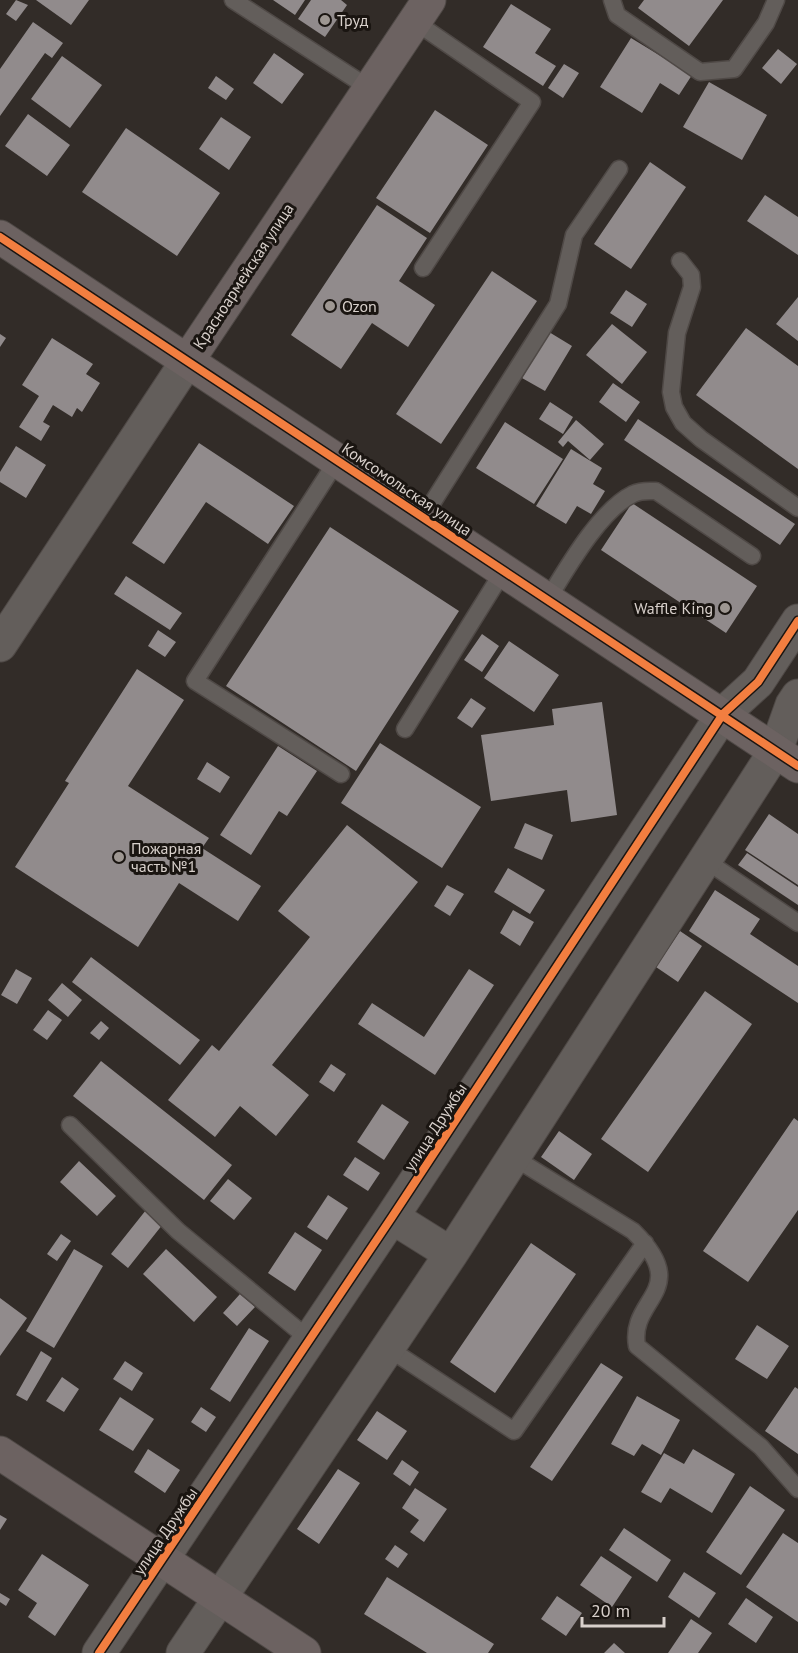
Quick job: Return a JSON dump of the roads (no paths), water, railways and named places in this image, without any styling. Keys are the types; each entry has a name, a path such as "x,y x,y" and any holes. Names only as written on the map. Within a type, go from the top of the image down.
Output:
{"street":[{"name":"Красноармейская улица","path":"0,645 422,11"},
{"name":"Комсомольская улица","path":"0,237 787,758"},
{"name":"улица Дружбы","path":"99,1653 392,1217 723,714 758,682 798,621"},
{"path":"183,1653 451,1254 705,860 787,758 792,705 798,696"},
{"path":"392,1217 451,1254"},
{"path":"0,1453 304,1653"}],"lane":[{"path":"233,0 369,88"},
{"path":"612,0 617,15 700,72 734,69 766,23 776,0"},
{"path":"422,11 532,102 423,268"},
{"path":"424,516 558,304 574,236 619,169"},
{"path":"680,261 691,275 692,287 677,333 671,392 674,407 683,423 701,439 798,508"},
{"path":"338,459 195,681 342,774"},
{"path":"548,599 572,560 601,522 633,494 643,490 656,491 752,556"},
{"path":"405,729 504,570"},
{"path":"705,860 798,923"},
{"path":"69,1125 178,1231 310,1340"},
{"path":"513,1157 633,1231 650,1247 659,1270 657,1290 636,1329 637,1346 761,1447 798,1490"},
{"path":"388,1348 514,1431 645,1243"}],"place":[{"name":"Труд","path":"325,20"},
{"name":"Ozon","path":"330,306"},
{"name":"Waffle King","path":"725,608"},
{"name":"Пожарная часть №1","path":"119,857"}]}
